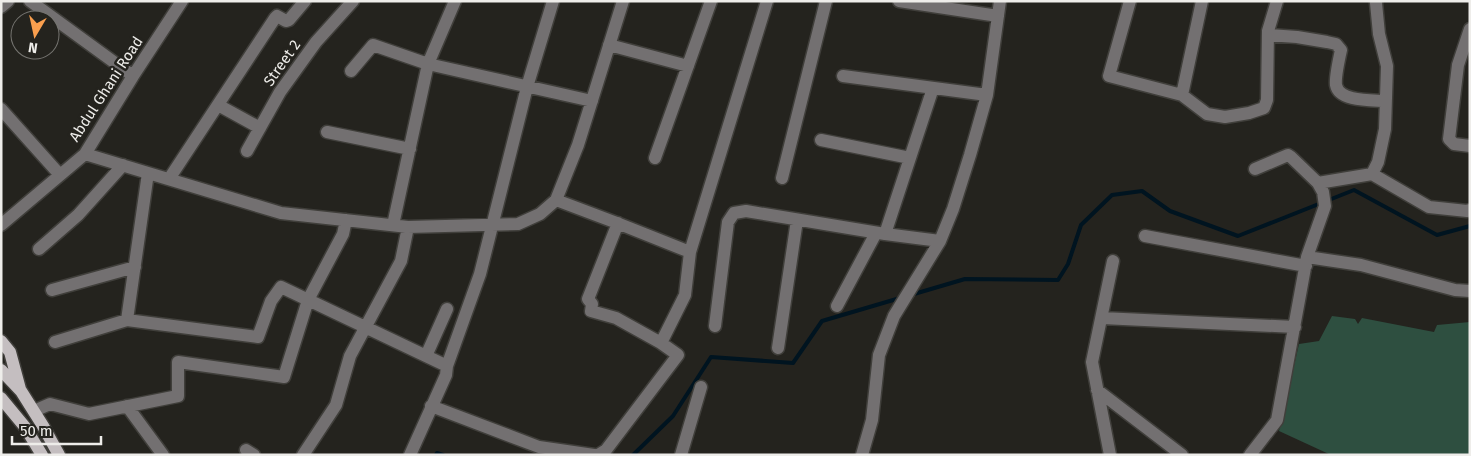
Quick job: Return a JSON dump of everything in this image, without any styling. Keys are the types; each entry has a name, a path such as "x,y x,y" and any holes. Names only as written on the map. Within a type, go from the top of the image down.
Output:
{"main road":[{"path":"1,341 10,352 21,391"},
{"path":"1,370 21,391 59,455"},
{"path":"1,398 25,427 42,455"}],"street":[{"path":"1,7 8,1"},
{"path":"30,1 133,76"},
{"name":"Abdul Ghani Road","path":"1,224 85,154 182,1"},
{"path":"169,179 275,18 277,16 286,21 289,20 305,1"},
{"name":"Street 2","path":"247,150 280,92 316,42 353,1"},
{"path":"393,225 428,64 455,1"},
{"path":"410,455 446,375 447,366 480,274 527,87 553,1"},
{"path":"85,154 281,213 408,226 518,224 540,214 556,200 578,145 623,1"},
{"path":"655,158 711,1"},
{"path":"661,343 685,295 690,252 767,1"},
{"path":"782,178 826,1"},
{"path":"899,1 998,16"},
{"path":"862,455 872,420 879,355 894,316 940,241 958,191 986,95 1000,1"},
{"path":"1130,1 1110,76 1182,95 1207,114 1225,117 1264,108 1267,100 1268,31 1277,1"},
{"path":"1182,95 1202,1"},
{"path":"1372,174 1378,162 1385,129 1387,66 1379,34 1376,4"},
{"path":"1470,29 1458,65 1449,131 1449,139 1454,144 1470,146"},
{"path":"1268,35 1297,37 1336,44 1340,50 1336,85 1339,92 1347,97 1385,101"},
{"path":"351,71 373,44 428,64 592,101"},
{"path":"609,45 688,66"},
{"path":"843,76 986,95"},
{"path":"837,306 880,234 910,158 933,88"},
{"path":"218,105 260,128"},
{"path":"1,109 60,175"},
{"path":"327,132 410,149"},
{"path":"821,140 910,158"},
{"path":"1250,455 1277,420 1307,262 1325,206 1320,187 1288,155 1255,169"},
{"path":"39,248 78,215 123,165"},
{"path":"128,320 148,173"},
{"path":"1320,187 1372,174 1429,207 1470,210"},
{"path":"556,200 690,252"},
{"path":"715,326 728,222 734,213 746,211 880,234 940,241"},
{"path":"34,411 50,404 90,414 178,396 178,362 284,377 308,300 344,234 346,220"},
{"path":"778,348 797,220"},
{"path":"598,455 606,450 678,355 661,343 616,318 591,311 592,304 588,299 618,223"},
{"path":"303,455 336,405 350,356 401,261 408,226"},
{"path":"1145,236 1307,262 1361,265 1455,290 1470,291"},
{"path":"1110,455 1092,362 1113,261"},
{"path":"52,290 135,268"},
{"path":"55,342 128,320 258,336 271,301 281,287 447,366"},
{"path":"426,356 447,309"},
{"path":"1102,318 1295,327"},
{"path":"681,455 701,387"},
{"path":"1097,390 1182,455"},
{"path":"127,406 163,455"},
{"path":"432,406 539,447 594,455"}],"green space":[{"path":"1332,316 1355,319 1358,324 1362,318 1434,332 1437,325 1470,322 1470,455 1331,455 1279,431 1299,344 1319,341"}],"waterway":[{"path":"914,294 965,279 1058,280 1068,264 1081,225 1112,195 1142,191 1170,211 1238,236 1354,190 1437,235 1470,226"},
{"path":"633,455 673,416 711,357 793,363 822,321 900,298"},
{"path":"436,455 437,453 443,455"}]}
